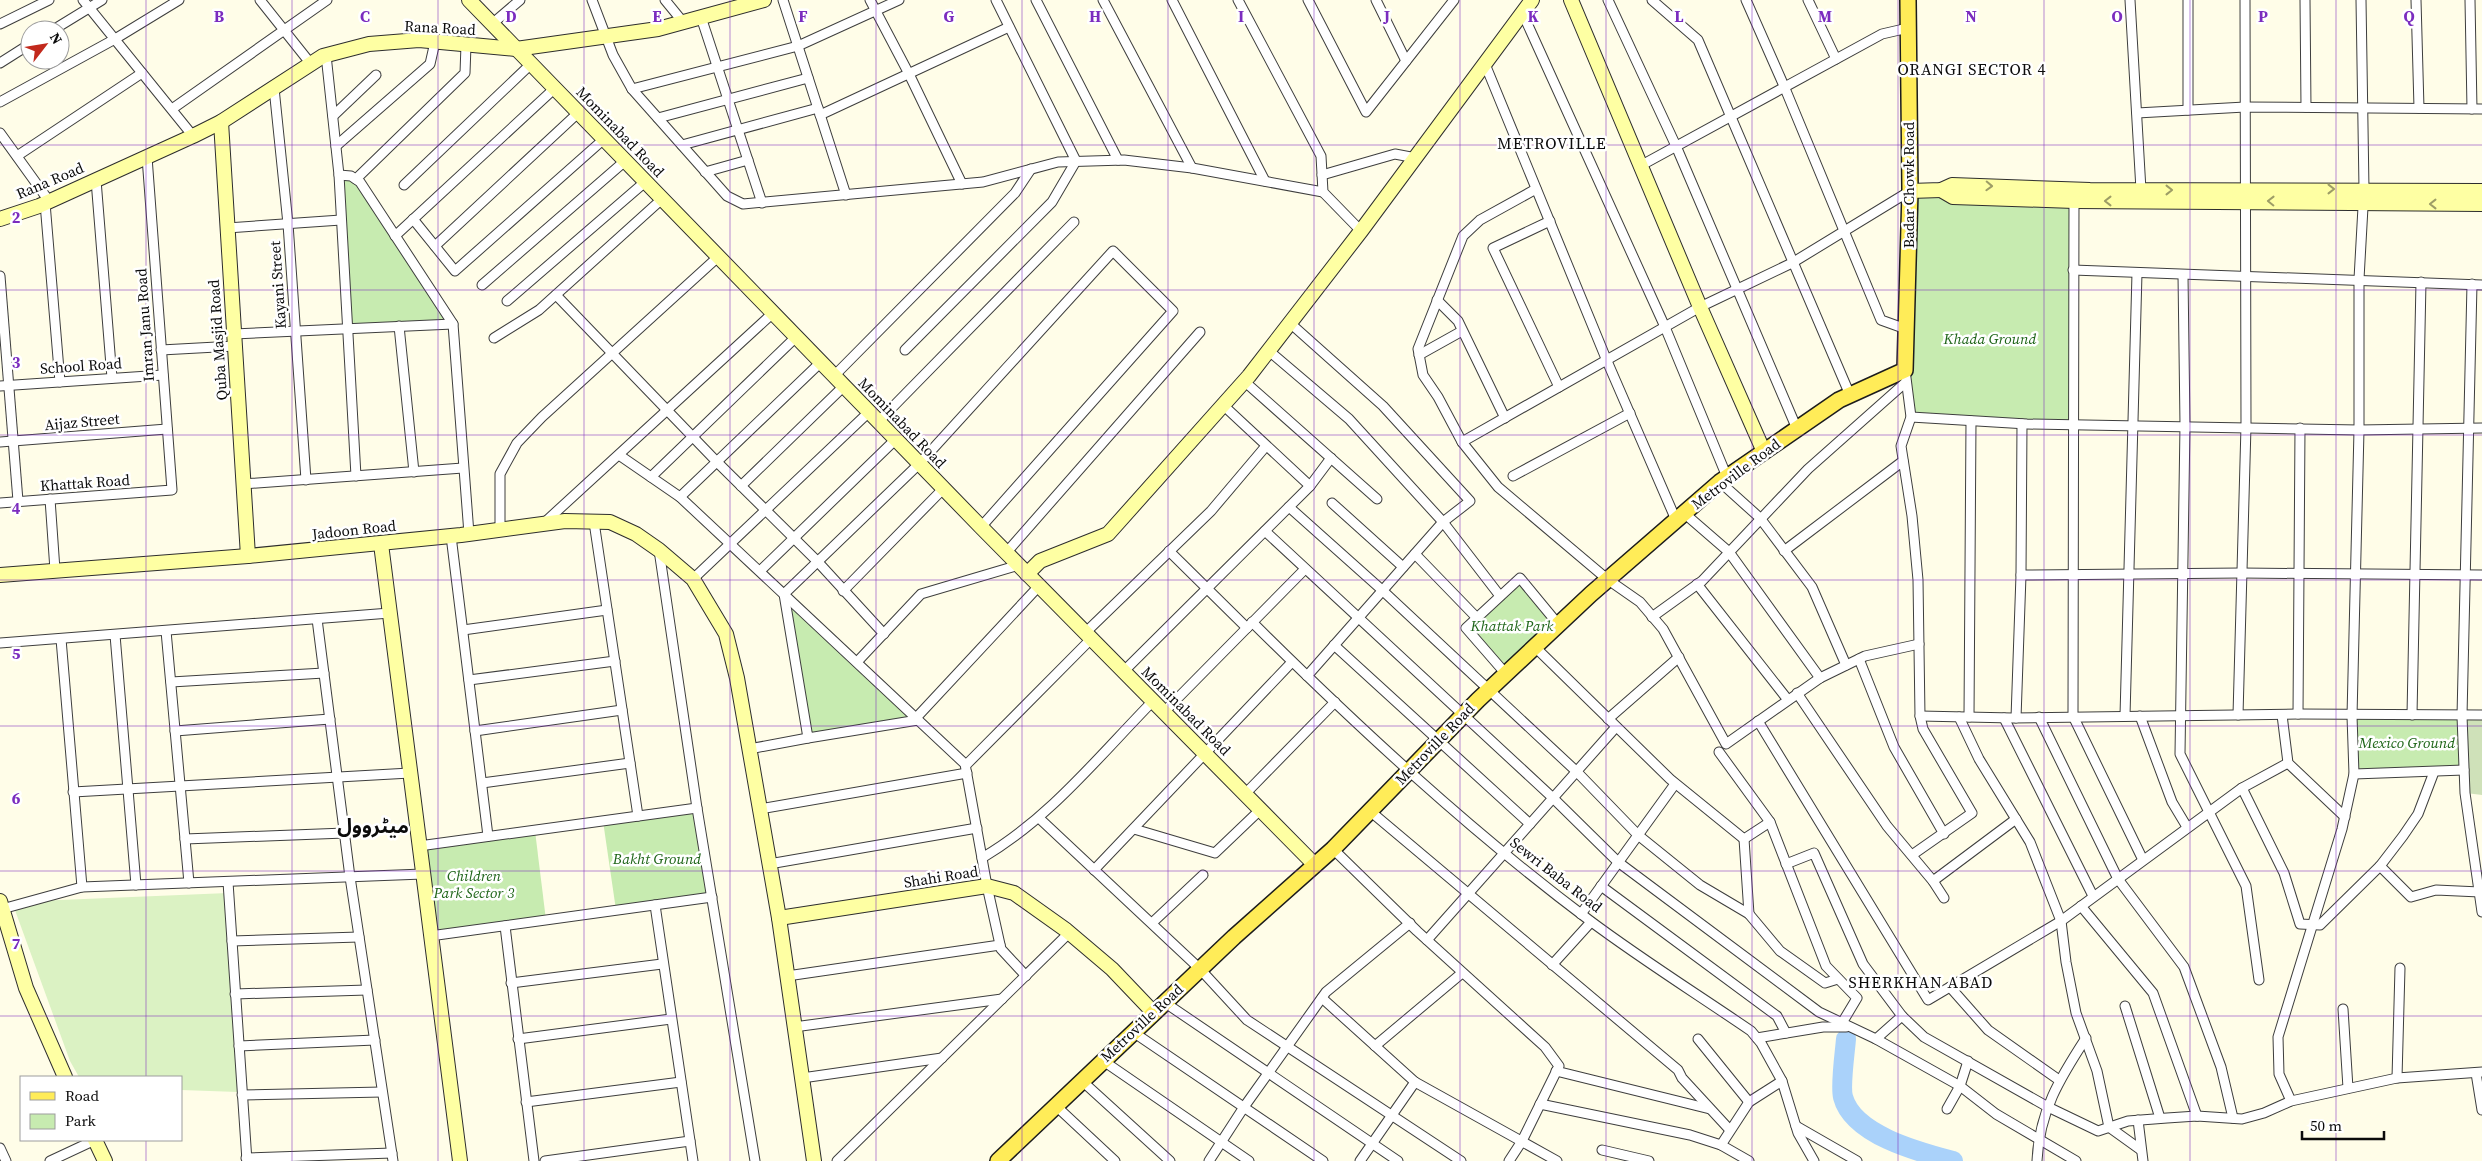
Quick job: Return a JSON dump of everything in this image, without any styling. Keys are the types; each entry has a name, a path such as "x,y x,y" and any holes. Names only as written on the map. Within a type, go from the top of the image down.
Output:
{"main road":[{"name":"Badar Chowk Road","path":"1905,376 1910,191 1908,0"},
{"name":"Metroville Road","path":"998,1161 1200,968 1333,849 1462,716 1558,624 1680,516 1724,479 1850,395 1905,376"}],"street":[{"path":"0,24 49,0"},
{"path":"66,20 86,4 102,0"},
{"path":"0,102 115,39 178,0"},
{"path":"260,0 311,64"},
{"path":"172,109 327,0"},
{"name":"Mominabad Road","path":"469,0 981,528 1315,865"},
{"path":"492,24 520,0"},
{"path":"592,0 605,36 632,89 727,196 743,204 983,182 1058,162 1118,160 1192,168 1323,192 1361,231"},
{"path":"666,0 683,22"},
{"name":"Rana Road","path":"0,219 47,202 221,122 326,56 369,44 419,40 516,49 658,29 764,0"},
{"path":"783,0 846,195"},
{"path":"870,0 910,74 962,184"},
{"path":"632,89 798,46 899,0"},
{"path":"996,0 1076,161"},
{"path":"1036,0 1118,160"},
{"path":"1103,0 1192,168"},
{"path":"1172,0 1265,181"},
{"path":"1238,0 1321,156 1323,192"},
{"path":"1308,0 1366,112 1406,61 1445,4 1454,0"},
{"path":"1376,0 1406,61"},
{"path":"857,662 921,594 1023,570 1040,561 1108,534 1244,381 1268,351 1416,158 1532,0"},
{"path":"1571,0 1700,307 1764,452"},
{"path":"1608,0 1676,146 1797,429"},
{"path":"1652,0 1698,40 1850,395"},
{"path":"1746,0 1784,86 1881,320 1906,328"},
{"path":"1808,0 1836,59"},
{"path":"2130,0 2141,190"},
{"path":"2188,0 2188,110"},
{"path":"2238,715 2246,426 2244,277 2245,0"},
{"path":"2304,0 2306,107"},
{"path":"2291,1101 2280,1074 2278,1037 2345,817 2354,774 2352,716 2359,430 2359,279 2363,196 2364,107 2361,0"},
{"path":"2416,0 2419,108"},
{"path":"2470,0 2472,108"},
{"path":"86,4 193,136"},
{"path":"1522,12 1665,327 1724,479 1760,518 1812,587 1846,665"},
{"path":"701,17 762,203"},
{"path":"682,145 739,129 819,111 910,74 1009,27"},
{"path":"1640,166 1730,115 1882,34 1908,28"},
{"path":"336,146 430,64 435,42"},
{"path":"356,179 465,73 466,44"},
{"path":"0,63 20,50"},
{"path":"326,56 339,176 356,476"},
{"path":"404,185 532,64"},
{"path":"1485,64 1607,361 1680,516 1729,552 1820,678"},
{"path":"17,156 142,73"},
{"path":"333,116 376,75"},
{"path":"658,118 808,78"},
{"name":"Kayani Street","path":"274,88 288,224 294,331 306,480"},
{"path":"395,236 555,88"},
{"path":"2137,113 2306,107 2482,109"},
{"path":"435,246 578,113"},
{"name":"Quba Masjid Road","path":"221,122 248,556"},
{"path":"2,139 17,156 47,202 60,382"},
{"path":"413,219 456,271 604,139"},
{"path":"1322,175 1395,154 1416,158"},
{"name":"Imran Janu Road","path":"147,157 172,490"},
{"path":"705,172 748,160"},
{"path":"482,285 625,161"},
{"path":"905,350 1052,202 1076,161"},
{"path":"834,376 1015,193 1031,169"},
{"path":"339,176 351,176 360,182 453,324 469,534"},
{"path":"96,180 112,378"},
{"path":"507,301 645,182"},
{"path":"1462,442 1700,307 1792,263 1910,191 1941,190 1952,185 2074,195 2363,196 2482,191"},
{"path":"1536,189 1480,220 1463,236 1418,349 1423,375 1438,397 1462,442 1498,487 1608,579 1640,602 1663,629 1726,744 1820,678 1859,658 1919,644"},
{"path":"2074,195 2141,190 2245,195"},
{"path":"2074,195 2073,716 2143,860"},
{"path":"2363,196 2482,204"},
{"path":"494,338 539,310 662,199"},
{"path":"227,228 341,220"},
{"path":"1550,221 1493,248 1559,387"},
{"path":"693,579 765,511 874,417 1074,222"},
{"path":"784,594 919,464 1113,251 1173,311 981,528"},
{"path":"500,530 500,474 517,443 542,417 718,257"},
{"path":"2073,270 2482,285"},
{"path":"2125,716 2137,273"},
{"path":"2183,275 2185,426 2179,715 2180,754 2246,886 2259,980"},
{"path":"0,276 4,386 13,442 18,501"},
{"path":"2412,715 2420,282"},
{"path":"2472,284 2462,716 2464,770 2482,912"},
{"path":"556,295 765,511 794,537 884,634"},
{"path":"1437,300 1458,321 1504,418"},
{"path":"542,524 773,313"},
{"path":"1290,323 1383,406 1470,501 1443,522 1307,676"},
{"path":"161,350 294,331 453,324"},
{"path":"400,326 414,472"},
{"path":"1419,355 1462,331"},
{"path":"1006,553 1200,332"},
{"path":"651,477 796,338"},
{"path":"1268,351 1348,419 1443,522 1500,596"},
{"path":"680,497 820,362"},
{"name":"School Road","path":"4,386 163,374"},
{"path":"1905,376 1911,417 1900,446 1912,516 1917,571 1920,716 1923,729 1972,814 1912,856"},
{"path":"1652,617 1697,584 1808,469 1905,376"},
{"path":"1244,381 1377,499"},
{"path":"741,486 844,386"},
{"path":"1223,405 1310,486"},
{"path":"1513,476 1630,413"},
{"path":"1911,417 2022,424 2246,426 2359,430 2482,428"},
{"path":"1969,717 1971,421"},
{"path":"2016,718 2021,575 2022,424"},
{"path":"2298,714 2300,428"},
{"name":"Aijaz Street","path":"0,442 167,429"},
{"path":"760,572 896,440"},
{"path":"760,808 966,769 1088,636 1169,551 1211,511 1266,446"},
{"path":"619,455 680,497 731,543 917,719 966,769 987,886 1001,949 1026,976"},
{"path":"1124,671 1310,486 1331,458"},
{"path":"1784,551 1903,462"},
{"path":"243,484 463,468"},
{"path":"843,591 944,489"},
{"name":"Khattak Road","path":"0,503 172,490"},
{"path":"50,499 55,570"},
{"path":"1332,503 1403,567"},
{"path":"1289,507 1382,590 1488,691 1577,772 1638,835 1700,885 1749,914 1780,951 1825,982 1838,978"},
{"name":"Jadoon Road","path":"0,575 381,544 565,521 610,522 636,534 659,550 693,579 726,634 737,678 779,918 814,1161"},
{"path":"594,522 638,816"},
{"path":"1265,531 1462,716 1553,798 1618,862 1819,1012 1876,1039 1960,1086 1996,1114 2076,1161"},
{"path":"451,536 488,836"},
{"path":"381,544 460,1161"},
{"path":"659,550 698,808 755,1161"},
{"name":"Sewri Baba Road","path":"1169,551 1207,590 1292,662 1504,853 1592,922 1751,1031 1782,1081 1796,1126 1814,1161"},
{"path":"1415,554 1477,618"},
{"path":"1164,712 1305,569"},
{"path":"2021,575 2183,573 2482,575"},
{"path":"1506,674 1466,628 1520,578 1558,624"},
{"path":"1697,584 1788,700"},
{"path":"749,749 917,719 1039,586"},
{"path":"784,594 808,738"},
{"path":"463,630 607,610"},
{"path":"0,643 390,613"},
{"path":"228,882 246,1160 392,1157 350,877 317,619"},
{"path":"166,631 189,883"},
{"path":"115,635 136,885"},
{"path":"61,639 82,887"},
{"path":"1334,645 1530,824"},
{"path":"1535,647 1675,784 1744,839 1749,914"},
{"path":"1608,718 1679,657"},
{"path":"1859,658 1894,747 1944,834"},
{"path":"469,680 615,661"},
{"path":"1094,870 1292,662"},
{"path":"171,682 324,673"},
{"path":"1797,693 1887,826 1933,881 1944,898"},
{"path":"982,858 1008,843 1039,818 1153,701"},
{"path":"1245,794 1335,702"},
{"path":"475,731 622,710"},
{"path":"1920,716 2016,718 2282,714 2352,716 2482,715"},
{"path":"2282,714 2288,764 2345,817"},
{"path":"2140,716 2172,802 2187,827"},
{"path":"1960,717 1979,758 2030,842 2062,921 2066,962 2076,1013 2097,1071 2109,1127 2141,1150"},
{"path":"2039,717 2118,879 2184,967 2221,1067 2233,1118"},
{"path":"2004,718 2094,896"},
{"path":"175,731 330,719"},
{"path":"1758,720 1928,1000 2062,921 2208,811 2242,788 2288,764"},
{"path":"1427,940 1616,726"},
{"path":"1719,752 1770,822 1826,966 1857,998 1842,1023"},
{"path":"482,783 630,763"},
{"path":"2354,774 2464,770"},
{"path":"2242,788 2284,873 2300,924 2320,925 2328,920 2380,866 2418,814 2434,772"},
{"path":"74,792 410,773"},
{"path":"1581,914 1675,784"},
{"path":"419,846 698,808"},
{"path":"1134,829 1215,853 1260,810"},
{"path":"1370,811 1678,1070 1682,1078 1729,1130"},
{"path":"1039,818 1200,968 1247,1020 1461,1161"},
{"path":"1933,881 2016,819"},
{"path":"1744,839 1770,822"},
{"path":"769,864 976,828"},
{"path":"185,839 345,833"},
{"path":"1333,849 1427,940 1545,1047 1559,1066 1522,1141 1509,1161"},
{"path":"1786,864 1814,853 1863,964 1902,1016 1924,1037 2048,1107 2098,1131 2138,1120 2160,1118 2197,1116 2242,1119 2264,1113 2291,1101 2397,1078 2479,1072 2482,1110"},
{"path":"2380,866 2411,897 2436,890 2480,892"},
{"path":"65,1076 26,988 1,905 82,887 423,874"},
{"path":"1152,923 1204,875"},
{"name":"Shahi Road","path":"779,918 987,886 1014,893 1069,933 1159,1007"},
{"path":"1601,886 1777,1016 1786,1033"},
{"path":"430,936 712,897"},
{"path":"655,905 662,964 693,1161"},
{"path":"2081,906 2153,993 2197,1116"},
{"path":"1552,965 1592,922"},
{"path":"1209,1161 1244,1107 1326,992 1410,923"},
{"path":"505,926 534,1161"},
{"path":"837,1161 1069,933"},
{"path":"232,941 359,937"},
{"path":"787,976 1000,945"},
{"path":"511,983 662,964"},
{"path":"2397,1078 2400,968"},
{"path":"1375,1046 1462,972"},
{"path":"1950,987 1988,1030 2059,1080"},
{"path":"235,994 367,990"},
{"path":"1322,998 1416,1082 1557,1161"},
{"path":"794,1027 1002,999"},
{"path":"2124,1006 2160,1118"},
{"path":"1159,1007 1268,1073 1398,1161"},
{"path":"2343,1009 2348,1088"},
{"path":"1876,1039 1902,1016"},
{"path":"518,1039 671,1019"},
{"path":"1757,1038 1823,1026 1851,1027"},
{"path":"1133,1032 1323,1161"},
{"path":"2037,1161 2038,1140 2048,1107 2059,1080 2086,1038"},
{"path":"1698,1039 1749,1102"},
{"path":"239,1046 374,1040"},
{"path":"802,1078 942,1058"},
{"path":"1102,1060 1249,1161"},
{"path":"1947,1109 1960,1086 1968,1061"},
{"path":"1556,1071 1710,1108"},
{"path":"1081,1080 1170,1161"},
{"path":"1721,1145 1749,1102 1782,1081"},
{"path":"526,1102 681,1082"},
{"path":"1360,1161 1416,1082"},
{"path":"242,1095 382,1092"},
{"path":"1540,1104 1690,1136 1721,1145 1749,1161"},
{"path":"1055,1105 1115,1161"},
{"path":"2138,1120 2143,1161"},
{"path":"1796,1126 1857,1161"},
{"path":"50,1161 93,1141"},
{"path":"95,1141 105,1161"},
{"path":"545,1161 690,1141"},
{"path":"0,1148 6,1161"},
{"path":"1602,1150 1649,1161"}],"green space":[{"path":"339,175 351,176 453,324 349,329"},
{"name":"Khada Ground","path":"2074,190 2073,423 1912,415 1906,384 1913,194"},
{"name":"Khattak Park","path":"1520,578 1558,624 1506,674 1466,628"},
{"path":"784,594 916,718 808,738"},
{"name":"Mexico Ground","path":"2351,717 2462,717 2463,770 2354,772"},
{"path":"2463,717 2482,717 2482,795 2466,793"},
{"name":"Bakht Ground","path":"698,808 712,896 616,910 603,821"},
{"name":"Children Park Sector 3","path":"535,831 546,920 430,936 419,846"},
{"path":"228,893 238,1092 182,1090 182,1076 78,1076 70,1061 12,902"}],"waterway":[{"path":"1846,1039 1842,1092 1849,1110 1873,1132 1889,1140 1923,1153 1953,1161"}],"district":[{"name":"ORANGI SECTOR 4","path":"1972,69"},
{"name":"METROVILLE","path":"1552,143"},
{"name":"میٹروول","path":"373,826"},
{"name":"SHERKHAN ABAD","path":"1921,982"}]}
